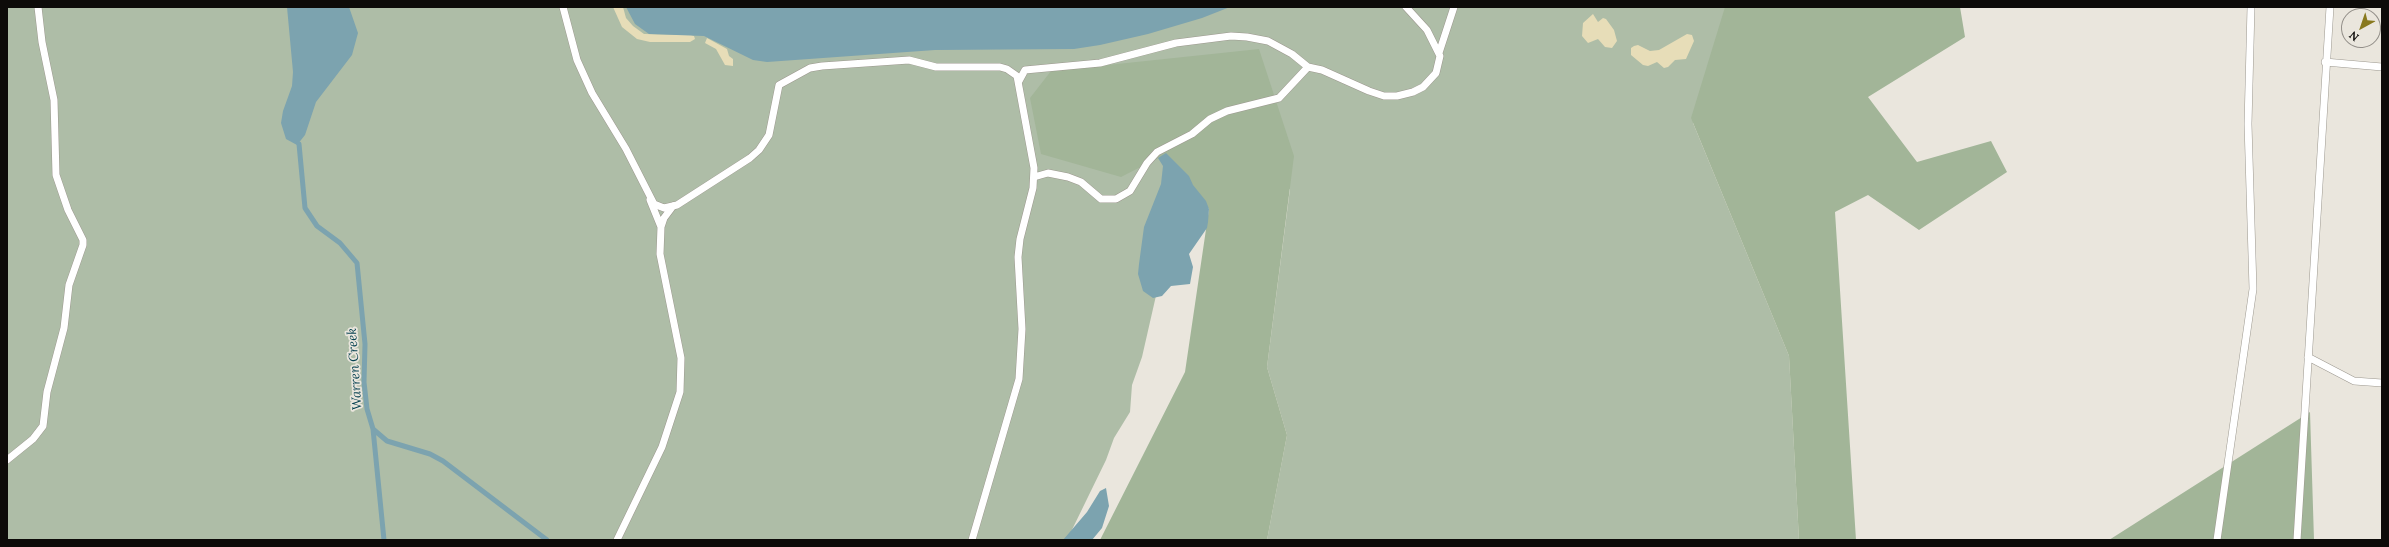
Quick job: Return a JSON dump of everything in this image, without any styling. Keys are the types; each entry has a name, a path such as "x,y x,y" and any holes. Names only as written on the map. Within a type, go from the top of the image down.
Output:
{"lane":[{"path":"7,460 33,439 43,426 47,392 64,328 69,285 83,240 68,210 56,175 54,100 42,42 38,7"},
{"path":"563,7 577,60 592,93 626,149 661,227 660,254 680,358 680,392 662,447 617,540"},
{"path":"1406,7 1427,30 1439,53"},
{"path":"646,191 654,204 664,208 673,206 750,158 759,150 769,135 779,86 803,71 822,66 909,60 936,67 1000,67 1009,70 1025,70 1100,62 1176,43 1230,36 1247,37 1268,41 1292,54 1308,67 1322,70 1369,91 1393,97 1407,94 1423,87 1436,72 1439,62 1439,53 1454,7"},
{"path":"2217,540 2253,288 2248,124 2251,7"},
{"path":"2298,540 2325,62 2330,7"},
{"path":"2325,62 2382,67"},
{"path":"1034,177 1048,173 1068,177 1081,182 1101,199 1116,199 1130,191 1147,163 1157,152 1192,134 1210,120 1227,111 1279,98 1308,67"},
{"path":"972,540 1005,422 1018,390 1022,329 1018,282 1019,248 1033,188 1034,177 1019,81 1017,76 1009,70"},
{"path":"1019,81 1025,70"},
{"path":"661,227 673,206"},
{"path":"2308,357 2354,381 2382,383"}],"green space":[{"path":"7,7 1740,7 1693,123 1789,356 1799,540 1267,540 1287,435 1267,367 1290,189 1176,208 1142,357 1132,385 1130,412 1114,438 1106,460 1067,540 7,540"},
{"path":"1725,7 1960,7 1965,37 1868,97 1917,162 1991,141 2007,172 1919,230 1868,195 1835,212 1856,540 1799,540 1789,356 1691,118"},
{"path":"1259,49 1294,156 1267,367 1287,435 1267,540 1100,540 1185,372 1209,209 1166,154 1121,177 1041,154 1030,98 1051,71"},
{"path":"2310,412 2314,540 2109,540"}],"sand":[{"path":"613,7 623,7 626,18 633,26 644,34 691,35 694,36 695,39 690,42 650,42 637,39 622,27"},
{"path":"1593,14 1598,22 1603,18 1606,19 1614,30 1617,41 1612,48 1605,47 1598,39 1588,43 1582,36 1583,23"},
{"path":"1687,34 1692,35 1694,41 1686,59 1675,60 1668,67 1664,68 1657,62 1648,66 1643,65 1631,55 1631,48 1634,46 1638,45 1650,51 1659,50"},
{"path":"707,38 727,49 729,56 733,59 733,66 725,65 716,49 705,43"}],"water":[{"path":"287,7 349,7 358,33 352,55 316,102 305,135 297,145 286,139 281,123 283,111 292,86 293,72"},
{"path":"626,7 1230,7 1202,18 1148,34 1100,45 1074,49 935,50 767,62 753,60 704,36 649,34 635,24"},
{"path":"1166,153 1189,176 1193,185 1206,201 1209,209 1208,222 1207,228 1189,254 1193,267 1190,284 1171,286 1162,296 1153,298 1143,291 1138,274 1144,227 1161,184 1163,166 1158,158"},
{"path":"1106,488 1109,506 1102,528 1092,540 1063,540 1087,512 1100,491"}],"waterway":[{"name":"Warren Creek","path":"299,144 305,208 317,226 340,243 357,263 365,344 364,382 367,409 373,429 387,441 430,454 443,461 547,540"},
{"path":"373,429 384,540"}]}
